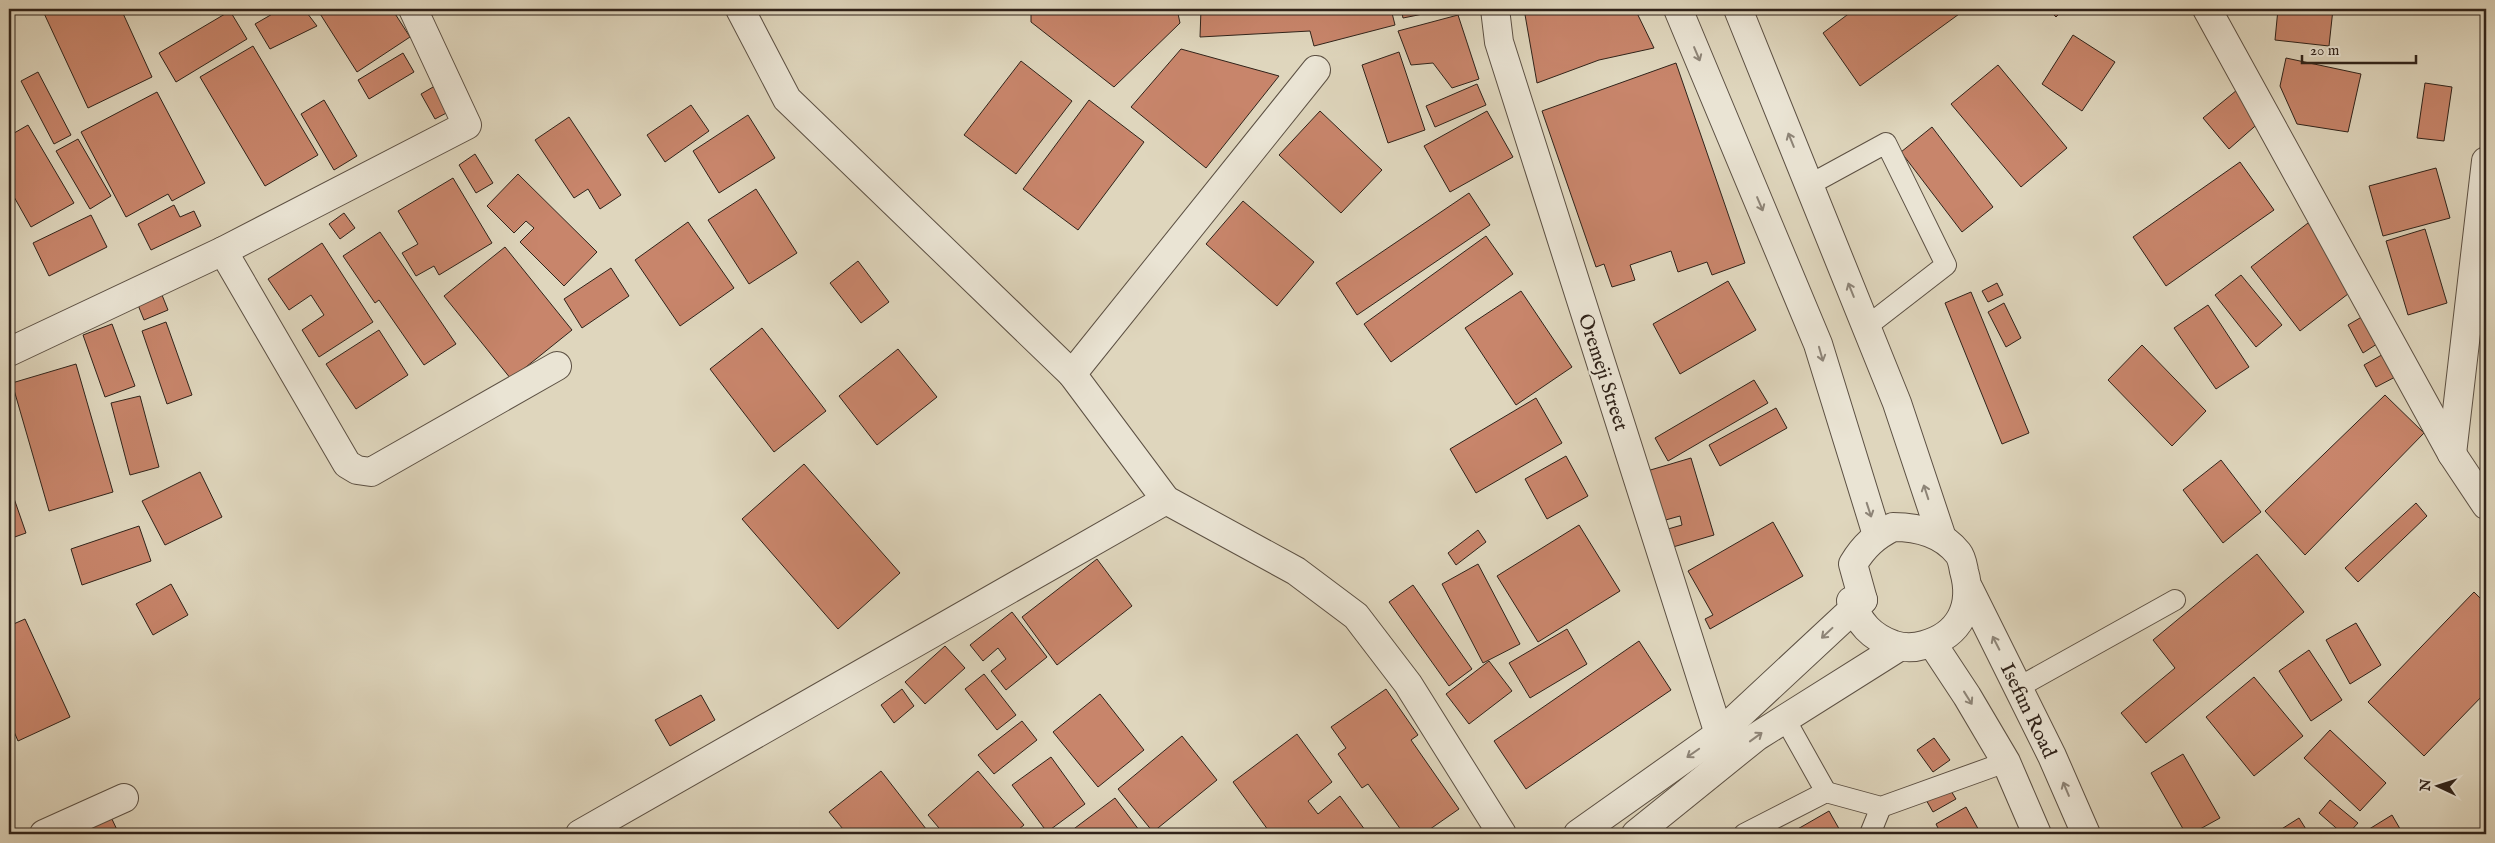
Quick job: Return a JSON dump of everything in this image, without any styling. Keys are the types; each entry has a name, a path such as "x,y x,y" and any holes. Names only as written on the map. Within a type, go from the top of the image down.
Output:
{"street":[{"path":"9,352 223,251 467,125 413,9"},
{"path":"740,9 787,99 1072,374 1166,500 1296,571 1356,616 1408,684 1502,834"},
{"name":"Oremeji Street","path":"1495,9 1498,42 1719,734"},
{"path":"1678,9 1818,344 1877,535"},
{"path":"1738,9 1897,403 1942,538"},
{"path":"2207,9 2452,454 2486,506"},
{"path":"1072,374 1316,70"},
{"path":"2452,454 2486,161"},
{"path":"223,251 347,464 357,470 371,472 557,366"},
{"path":"580,834 1166,500"},
{"path":"1893,527 1910,527 1942,538 1960,554 1969,589 1965,609 1957,624 1946,635 1932,643 1916,647 1899,647 1883,641 1868,632 1857,617 1851,600 1863,600 1853,564 1863,548 1877,535 1893,527"},
{"name":"Isefun Road","path":"1969,589 2019,687 2086,834"},
{"path":"1578,834 1719,734 1863,600"},
{"path":"1932,643 1967,696 2006,762 2037,834"},
{"path":"1636,834 1756,737 1899,647"},
{"path":"44,834 124,798"}],"lane":[{"path":"1809,185 1886,143 1946,265 1866,327"},
{"path":"2019,687 2175,600"},
{"path":"1785,718 1826,792"},
{"path":"1744,834 1826,792 1880,807 2006,762"},
{"path":"1870,834 1880,807"}],"building":[{"path":"42,9 121,9 152,77 88,108"},
{"path":"281,9 304,9 317,26 270,49 255,24"},
{"path":"317,9 392,9 410,37 357,72"},
{"path":"1031,9 1177,9 1180,23 1114,87 1031,22"},
{"path":"1201,9 1391,9 1395,25 1314,46 1310,31 1200,37"},
{"path":"1401,9 1448,9 1403,18"},
{"path":"1524,9 1635,9 1654,48 1599,60 1537,83"},
{"path":"1855,9 1966,9 1860,86 1823,33"},
{"path":"2048,9 2064,9 2056,17"},
{"path":"2278,9 2333,9 2329,46 2275,40"},
{"path":"230,11 247,39 176,82 159,53"},
{"path":"1458,15 1479,79 1452,88 1433,63 1411,65 1398,31"},
{"path":"2073,35 2115,62 2082,111 2042,84"},
{"path":"253,46 318,155 265,186 200,77"},
{"path":"1181,49 1279,76 1206,168 1131,107"},
{"path":"1399,52 1425,130 1388,143 1362,65"},
{"path":"403,53 414,72 369,99 358,80"},
{"path":"2286,58 2361,74 2348,132 2297,124 2280,86"},
{"path":"1021,61 1072,101 1016,174 964,135"},
{"path":"1676,63 1745,263 1712,275 1707,262 1678,272 1671,251 1630,265 1635,280 1612,287 1604,264 1596,267 1542,111"},
{"path":"1998,65 2067,148 2021,187 1951,104"},
{"path":"38,72 71,135 54,144 21,81"},
{"path":"440,83 454,109 435,119 421,94"},
{"path":"2425,83 2452,87 2444,141 2417,138"},
{"path":"1477,84 1486,105 1435,127 1426,106"},
{"path":"2237,90 2262,120 2229,149 2203,118"},
{"path":"157,92 205,183 172,201 168,194 126,217 81,132"},
{"path":"324,100 357,156 334,170 301,114"},
{"path":"1089,100 1144,142 1078,230 1023,189"},
{"path":"691,105 709,131 665,162 647,135"},
{"path":"1320,111 1382,170 1341,213 1279,155"},
{"path":"1487,111 1513,157 1450,192 1424,146"},
{"path":"748,115 775,158 719,193 693,151"},
{"path":"569,117 621,195 600,209 588,189 574,198 535,140"},
{"path":"28,125 74,203 31,227 9,188 9,136"},
{"path":"1932,127 1993,207 1962,232 1901,152"},
{"path":"78,139 111,196 90,209 56,151"},
{"path":"475,154 493,183 476,193 459,165"},
{"path":"2240,162 2274,210 2166,286 2133,237"},
{"path":"2436,168 2450,218 2383,236 2369,186"},
{"path":"518,174 597,252 564,286 520,242 534,228 526,221 514,233 487,206"},
{"path":"453,178 492,243 439,275 434,266 416,276 402,253 418,244 398,211"},
{"path":"756,189 797,253 749,284 708,220"},
{"path":"1469,193 1490,225 1357,315 1336,283"},
{"path":"1243,201 1314,262 1277,306 1206,244"},
{"path":"174,205 180,217 194,211 201,226 151,250 138,224"},
{"path":"344,213 355,228 340,239 329,224"},
{"path":"91,215 107,247 49,276 33,243"},
{"path":"688,222 734,288 680,326 635,260"},
{"path":"2308,223 2357,287 2300,331 2251,267"},
{"path":"2425,229 2447,303 2408,315 2386,241"},
{"path":"380,232 456,344 424,365 379,300 375,303 343,256"},
{"path":"1486,236 1513,274 1391,362 1364,324"},
{"path":"322,243 373,322 319,357 302,330 324,315 311,295 289,310 268,279"},
{"path":"505,247 572,330 511,379 444,296"},
{"path":"858,261 889,302 861,323 830,283"},
{"path":"611,268 629,296 582,328 564,299"},
{"path":"2241,275 2282,325 2256,347 2215,295"},
{"path":"1728,281 1756,330 1680,374 1653,324"},
{"path":"1997,283 2003,295 1988,302 1982,291"},
{"path":"160,290 168,310 144,320 136,300"},
{"path":"1521,291 1572,367 1516,405 1465,328"},
{"path":"1971,292 2029,433 2002,444 1945,303"},
{"path":"2004,303 2021,338 2006,347 1988,312"},
{"path":"2208,305 2249,367 2216,389 2174,328"},
{"path":"2365,315 2380,342 2363,353 2348,325"},
{"path":"166,322 192,395 167,404 142,331"},
{"path":"112,324 135,386 105,397 83,335"},
{"path":"762,328 826,411 774,452 710,369"},
{"path":"379,330 408,375 356,409 326,364"},
{"path":"2142,345 2206,411 2172,446 2108,380"},
{"path":"898,349 937,397 877,445 839,396"},
{"path":"2387,352 2399,375 2376,387 2364,365"},
{"path":"76,364 113,492 49,511 12,383"},
{"path":"1754,380 1768,403 1668,461 1655,438"},
{"path":"2385,395 2424,433 2305,555 2265,511"},
{"path":"140,396 159,467 130,475 111,403"},
{"path":"1536,398 1562,443 1476,493 1450,449"},
{"path":"1776,408 1787,428 1720,466 1709,445"},
{"path":"1566,456 1588,496 1547,519 1525,479"},
{"path":"1691,458 1714,535 1673,547 1668,529 1682,525 1680,516 1662,521 1647,471"},
{"path":"2221,460 2261,512 2223,543 2183,490"},
{"path":"804,464 900,573 838,629 742,519"},
{"path":"200,472 222,517 165,545 142,501"},
{"path":"9,484 26,533 9,539"},
{"path":"2416,503 2427,516 2358,582 2345,568"},
{"path":"1773,522 1803,576 1710,629 1705,619 1713,615 1688,571"},
{"path":"1579,525 1620,591 1538,642 1497,576"},
{"path":"139,526 151,561 82,585 71,549"},
{"path":"1478,530 1486,542 1456,565 1448,553"},
{"path":"2257,554 2304,612 2146,743 2121,713 2175,668 2153,640"},
{"path":"1097,559 1132,606 1057,665 1022,617"},
{"path":"1478,564 1520,644 1483,663 1442,584"},
{"path":"171,584 188,615 153,635 136,604"},
{"path":"1413,585 1472,669 1449,686 1389,602"},
{"path":"2474,592 2486,604 2486,692 2424,756 2368,702"},
{"path":"1012,612 1047,657 1006,690 991,671 1006,659 998,648 983,661 970,645"},
{"path":"25,619 70,717 18,741 9,720 9,626"},
{"path":"2356,623 2381,665 2350,684 2326,640"},
{"path":"1567,629 1587,664 1530,698 1509,663"},
{"path":"1639,641 1671,690 1526,789 1494,741"},
{"path":"945,646 965,668 925,704 905,682"},
{"path":"2309,650 2342,700 2311,721 2279,671"},
{"path":"1489,661 1512,691 1469,724 1446,694"},
{"path":"984,674 1016,715 997,730 965,689"},
{"path":"2254,677 2303,736 2254,776 2206,717"},
{"path":"902,689 914,706 894,723 881,705"},
{"path":"1386,689 1418,735 1411,740 1459,809 1423,834 1404,834 1368,784 1362,788 1338,754 1346,748 1331,727"},
{"path":"1100,694 1144,750 1098,787 1053,732"},
{"path":"701,695 715,720 670,746 655,720"},
{"path":"1022,721 1037,740 994,774 978,755"},
{"path":"2330,730 2386,783 2360,811 2304,758"},
{"path":"1297,734 1332,782 1308,801 1318,814 1340,796 1368,834 1271,834 1233,782"},
{"path":"1182,736 1217,780 1153,832 1118,789"},
{"path":"1934,738 1950,760 1933,772 1917,750"},
{"path":"2183,754 2220,818 2191,834 2186,834 2151,773"},
{"path":"1051,757 1085,804 1047,832 1012,785"},
{"path":"881,771 930,834 847,834 829,812"},
{"path":"978,771 1024,825 1013,834 944,834 928,815"},
{"path":"1948,786 1956,799 1933,812 1925,798"},
{"path":"1115,798 1142,834 1067,834"},
{"path":"2330,800 2358,823 2348,834 2343,834 2319,813"},
{"path":"1966,807 1981,834 1941,834 1936,824"},
{"path":"1829,811 1842,834 1789,834"},
{"path":"110,815 119,834 68,834"},
{"path":"2392,815 2403,834 2368,834 2366,831"},
{"path":"2299,818 2309,834 2283,834 2280,830"}]}
